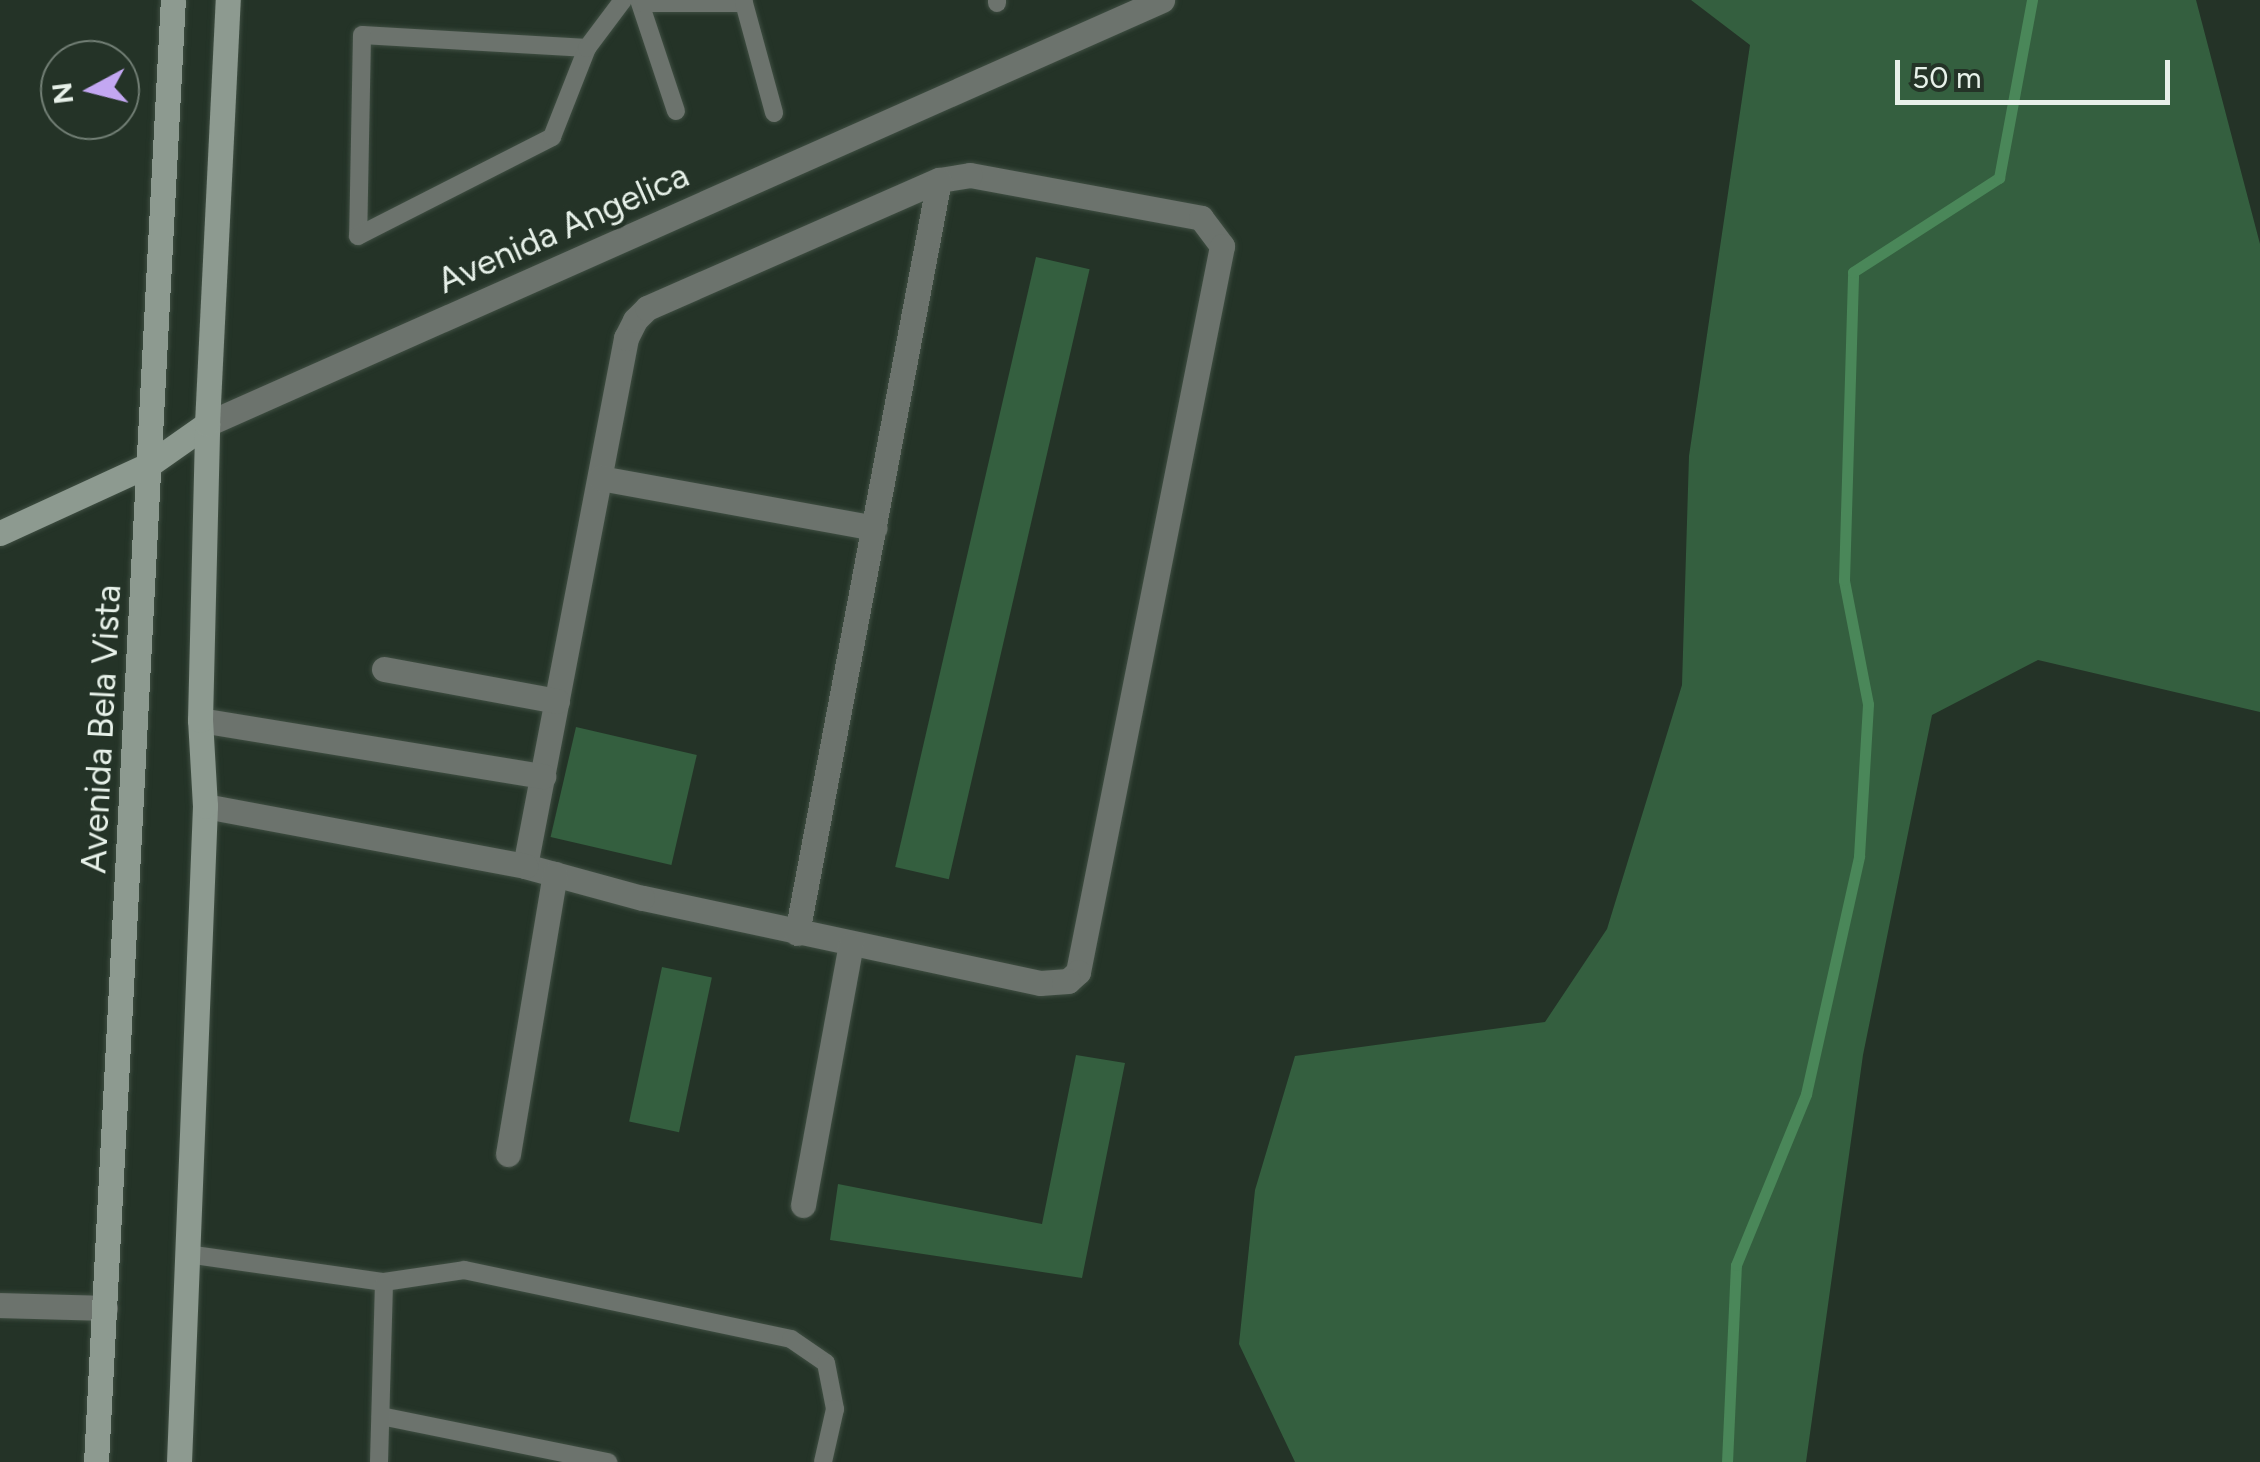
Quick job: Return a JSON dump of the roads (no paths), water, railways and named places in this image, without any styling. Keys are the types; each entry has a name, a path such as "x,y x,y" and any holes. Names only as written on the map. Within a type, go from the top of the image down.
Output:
{"main road":[{"name":"Avenida Bela Vista","path":"96,1462 174,0"},
{"path":"179,1462 205,806 200,720 207,424 228,0"},
{"name":"Avenida Angelica","path":"0,533 150,464 207,424"}],"street":[{"name":"Avenida Angelica","path":"207,424 1162,0"},
{"path":"205,806 525,866 797,932 1040,984 1068,981 1078,972 1224,260 1218,234 1200,218 970,175 939,180 647,308 626,338 525,866"},
{"path":"797,932 939,180"},
{"path":"600,478 874,528"},
{"path":"384,669 557,700"},
{"path":"200,720 542,776"},
{"path":"508,1154 555,874"},
{"path":"803,1205 850,944"},
{"path":"0,1306 105,1308"}],"lane":[{"path":"587,48 362,35 358,236 552,137 587,48 635,1 744,3 774,113"},
{"path":"635,1 676,111"},
{"path":"187,1254 384,1282 464,1270 791,1339 826,1363 835,1409 823,1462"},
{"path":"379,1462 384,1282"},
{"path":"380,1416 608,1462"}],"waterway":[{"path":"1727,1462 1736,1265 1806,1094 1859,856 1868,704 1844,580 1853,272 1999,178 2032,0"}]}
